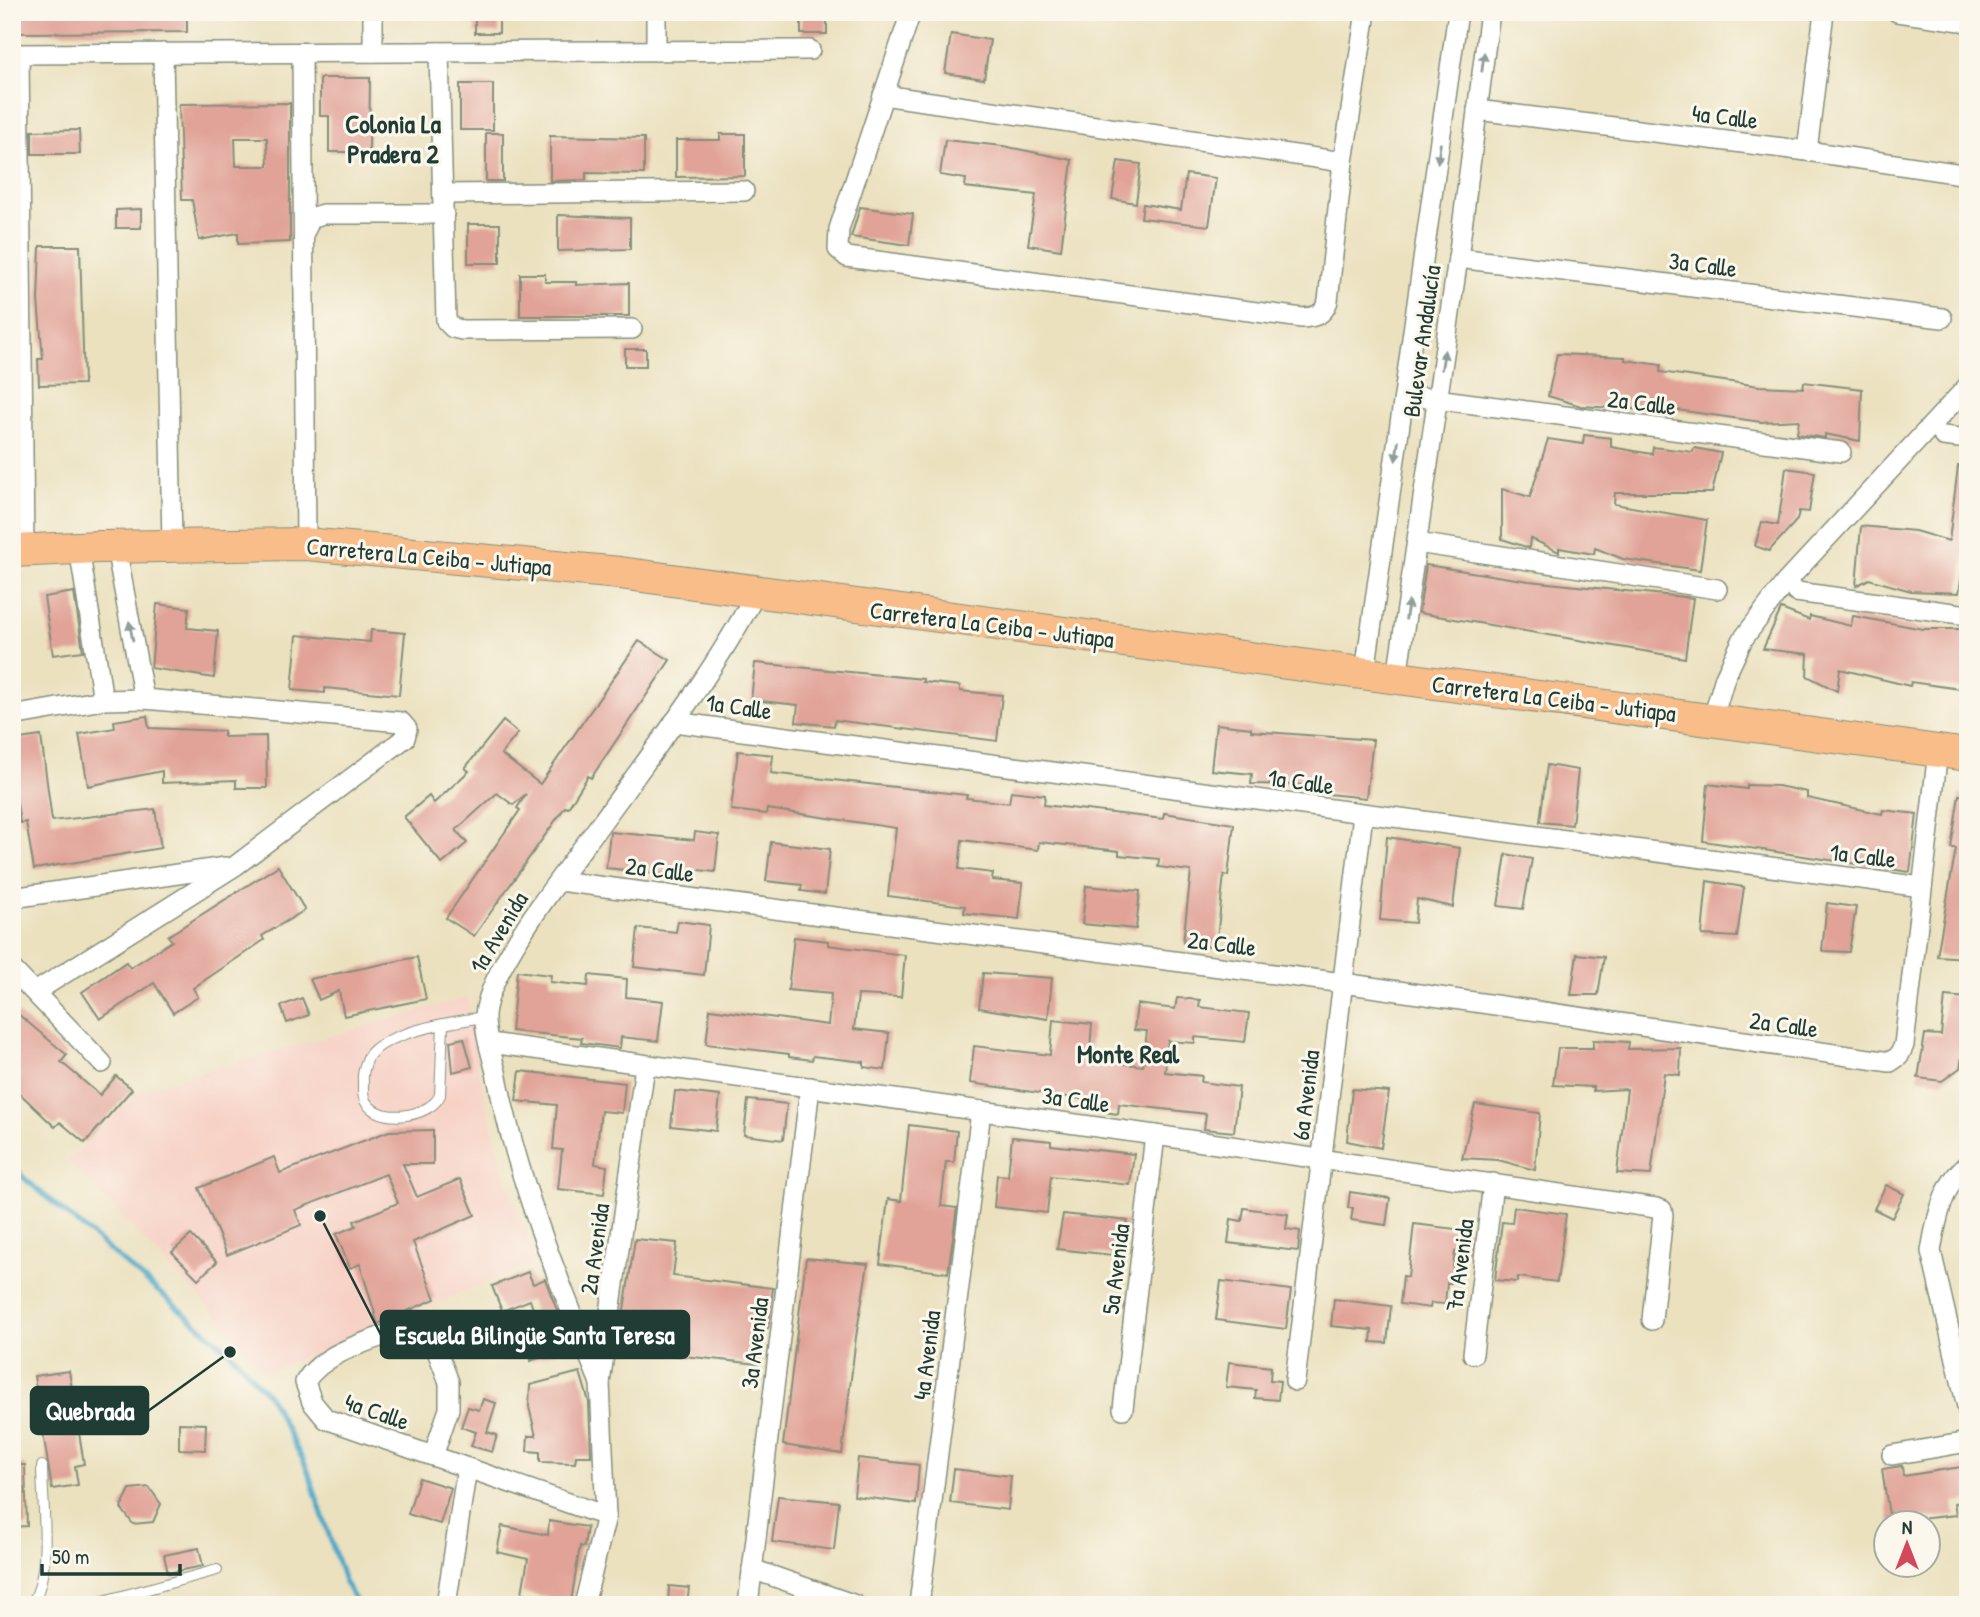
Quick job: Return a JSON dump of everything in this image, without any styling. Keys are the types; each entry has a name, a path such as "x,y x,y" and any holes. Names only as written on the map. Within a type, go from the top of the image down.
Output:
{"main road":[{"name":"Carretera La Ceiba - Jutiapa","path":"18,551 306,544 620,573 1953,753"}],"street":[{"path":"373,12 373,52"},
{"path":"656,12 656,51"},
{"path":"911,12 839,229 838,249 847,257 1288,317 1316,317 1324,311 1328,301 1343,162 1366,12"},
{"name":"Bulevar Andalucía","path":"1365,672 1458,12"},
{"name":"Bulevar Andalucía","path":"1396,677 1458,258 1490,12"},
{"path":"1807,151 1824,12"},
{"path":"1897,12 1968,22"},
{"path":"18,551 15,54 810,50"},
{"path":"302,52 306,229 306,544"},
{"path":"439,52 446,321 453,328 632,329"},
{"path":"163,53 172,547"},
{"path":"883,95 1343,162"},
{"name":"4a Calle","path":"1477,110 1807,151 1968,175"},
{"path":"306,229 311,218 323,214 443,204 744,191"},
{"name":"3a Calle","path":"1458,258 1942,318"},
{"path":"1713,719 1725,677 1743,639 1786,583 1968,386"},
{"name":"2a Calle","path":"1405,395 1841,452"},
{"path":"1943,436 1968,439"},
{"path":"1417,543 1717,589"},
{"path":"116,547 144,699"},
{"path":"79,548 103,700"},
{"path":"1796,592 1968,615"},
{"name":"1a Avenida","path":"600,1383 529,1198 506,1122 485,1017 498,973 559,881 674,722 733,635 756,593"},
{"path":"12,716 103,700 144,699 401,722 407,729 405,738 235,866 35,992"},
{"name":"1a Calle","path":"674,722 1922,887"},
{"path":"1922,887 1953,753"},
{"name":"6a Avenida","path":"1295,1381 1363,814"},
{"path":"12,898 235,866"},
{"name":"2a Calle","path":"559,881 1343,983 1878,1062 1890,1062 1899,1056 1904,1045 1922,887"},
{"path":"12,969 102,1063"},
{"name":"3a Calle","path":"490,1043 1322,1158 1656,1208 1662,1210 1663,1215 1653,1320"},
{"name":"2a Avenida","path":"584,1605 606,1516 600,1383 645,1066"},
{"name":"3a Avenida","path":"748,1605 810,1087"},
{"name":"4a Avenida","path":"919,1605 981,1111"},
{"name":"5a Avenida","path":"1123,1409 1155,1135"},
{"path":"1968,1164 1956,1173 1945,1196 1935,1225 1931,1251 1968,1412"},
{"name":"7a Avenida","path":"1472,1354 1493,1183"},
{"name":"4a Calle","path":"433,1456 449,1409 449,1382 432,1338 423,1328 411,1326 338,1355 313,1369 305,1382 312,1402 326,1419 606,1516"},
{"path":"1892,1455 1968,1442"},
{"path":"446,1605 467,1468"},
{"path":"752,1569 855,1605"}],"lane":[{"path":"443,1025 440,1095 436,1105 425,1111 396,1115 372,1109 364,1100 362,1074 370,1053 391,1040 443,1025 485,1017"},
{"path":"31,1605 43,1576 42,1466"},
{"path":"89,1605 157,1589 217,1570"}],"shaded area":[{"path":"468,997 479,1072 503,1170 536,1262 264,1374 223,1322 68,1161 140,1090"}],"building":[{"path":"12,12 187,12 187,32 12,33"},
{"path":"475,12 499,12 499,33 475,33"},
{"path":"801,12 827,12 827,34 801,34"},
{"path":"951,34 990,40 984,79 945,73"},
{"path":"320,78 370,78 369,152 329,152 329,116 320,116"},
{"path":"460,84 493,84 493,130 460,130"},
{"path":"290,103 290,242 238,244 238,233 199,240 192,200 182,200 179,104","holes":["235,138 267,138 268,166 236,166"]},
{"path":"79,130 80,154 32,154 32,131"},
{"path":"486,133 503,133 503,181 486,181"},
{"path":"720,134 745,134 745,176 676,177 676,140 720,140"},
{"path":"550,136 644,138 644,174 586,173 586,180 550,181"},
{"path":"945,140 1003,146 1072,160 1061,250 1028,245 1036,195 965,187 966,179 940,175"},
{"path":"1118,161 1141,164 1136,203 1112,199"},
{"path":"1186,174 1216,178 1209,226 1141,218 1143,204 1181,210"},
{"path":"860,207 913,214 909,245 851,237"},
{"path":"141,209 141,228 116,228 116,210"},
{"path":"558,215 630,218 630,249 558,251"},
{"path":"468,224 500,224 500,263 468,263"},
{"path":"40,246 80,246 84,384 39,385 38,359 43,359 38,300"},
{"path":"520,274 545,274 545,282 576,282 576,285 629,283 629,316 520,316"},
{"path":"625,349 646,349 646,366 625,366"},
{"path":"1557,354 1625,357 1625,360 1661,365 1660,372 1759,386 1803,388 1804,382 1862,389 1860,441 1825,434 1825,438 1797,434 1799,420 1761,422 1650,406 1649,410 1581,406 1548,396"},
{"path":"1584,435 1611,438 1611,447 1652,454 1653,447 1693,452 1694,448 1721,453 1712,493 1615,493 1614,504 1707,520 1700,570 1623,559 1595,548 1594,554 1559,548 1559,552 1530,538 1529,548 1502,539 1502,489 1530,497 1548,439 1583,444"},
{"path":"1958,466 1968,467 1968,537 1959,593 1911,591 1869,579 1856,586 1861,526 1915,531 1949,541"},
{"path":"1786,468 1815,472 1809,512 1799,511 1797,520 1769,551 1755,546 1762,522 1778,525"},
{"path":"1426,565 1529,581 1693,598 1685,658 1419,613"},
{"path":"74,592 83,651 53,655 44,597"},
{"path":"157,604 189,608 187,628 218,631 214,678 151,668"},
{"path":"1781,609 1809,620 1810,616 1851,626 1853,616 1923,629 1968,629 1968,690 1911,682 1910,686 1840,669 1837,691 1807,676 1808,654 1763,649"},
{"path":"371,630 405,633 399,695 325,688 325,693 292,690 297,635 370,642"},
{"path":"639,641 670,660 591,778 588,776 568,808 565,807 474,936 446,918 520,810 517,808 526,794 513,805 497,793 456,830 467,843 442,864 404,817 429,796 434,803 469,771 465,768 503,721 518,733 501,754 540,784"},
{"path":"755,663 923,679 923,682 960,686 960,691 1002,695 997,741 835,720 834,726 796,722 798,705 751,700"},
{"path":"147,716 149,728 224,731 224,737 266,736 267,788 236,788 236,780 162,783 162,771 88,786 79,734 115,728 114,721"},
{"path":"1216,724 1251,728 1251,731 1373,740 1366,798 1300,791 1301,785 1251,784 1252,774 1211,770"},
{"path":"41,736 52,821 155,809 161,848 34,869 26,822 20,823 12,771 12,740"},
{"path":"738,751 773,755 771,773 967,795 966,798 1009,803 1011,791 1045,795 1044,805 1163,819 1164,813 1234,824 1228,876 1224,875 1216,947 1183,943 1191,871 1158,867 1159,859 1119,855 1119,851 1039,842 1038,850 962,840 959,869 993,873 992,880 1023,883 1019,919 964,913 965,906 888,896 896,828 767,809 766,814 731,810"},
{"path":"1547,765 1578,770 1572,825 1540,822"},
{"path":"1708,784 1747,789 1747,785 1778,786 1807,792 1807,798 1882,814 1883,810 1917,814 1910,872 1703,841"},
{"path":"1959,795 1968,795 1968,958 1937,956 1956,848 1951,848"},
{"path":"610,832 694,840 695,832 719,835 715,872 673,867 672,875 606,868"},
{"path":"1387,837 1460,848 1453,907 1417,899 1415,923 1380,920"},
{"path":"771,842 830,849 825,894 801,891 802,885 766,881"},
{"path":"1506,854 1532,859 1523,909 1498,906"},
{"path":"278,866 305,910 262,936 264,940 193,988 198,997 173,1013 154,983 100,1019 82,992 126,962 130,968 172,941 168,936"},
{"path":"1707,881 1744,887 1737,937 1702,935"},
{"path":"1086,886 1140,891 1136,929 1082,924"},
{"path":"1827,903 1856,907 1849,952 1822,951"},
{"path":"678,921 709,925 704,975 634,967 638,928 676,932"},
{"path":"794,937 828,941 828,945 905,955 901,997 858,995 854,1029 889,1033 885,1070 864,1067 864,1062 813,1056 812,1060 789,1057 789,1054 706,1044 710,1009 828,1025 831,994 788,990"},
{"path":"1577,954 1604,957 1598,995 1571,995"},
{"path":"417,957 426,999 344,1016 339,991 319,1000 310,979"},
{"path":"517,971 551,975 550,982 588,986 589,975 627,979 626,997 663,1001 658,1041 621,1037 620,1048 581,1043 582,1038 511,1031"},
{"path":"983,973 1052,978 1048,1019 979,1008"},
{"path":"1945,996 1968,998 1968,1026 1960,1068 1942,1081 1918,1078 1925,1034 1941,1035"},
{"path":"302,998 309,1015 287,1023 281,1006"},
{"path":"1177,998 1200,1000 1199,1007 1249,1013 1245,1042 1195,1037 1195,1043 1168,1041 1165,1072 1202,1076 1201,1082 1239,1087 1234,1132 1204,1129 1206,1114 1119,1104 1118,1114 1088,1110 1089,1100 970,1083 974,1046 1050,1055 1053,1020 1092,1024 1089,1060 1143,1066 1147,1031 1134,1030 1137,1004 1175,1009"},
{"path":"12,1009 67,1055 61,1062 100,1095 116,1076 132,1089 85,1143 60,1122 55,1127 12,1086"},
{"path":"464,1038 472,1067 453,1072 450,1041"},
{"path":"1593,1040 1629,1042 1628,1049 1681,1048 1680,1075 1664,1073 1651,1175 1617,1173 1627,1089 1593,1091 1593,1087 1553,1085 1558,1048 1593,1048"},
{"path":"520,1071 625,1083 622,1113 601,1111 595,1164 607,1166 604,1194 558,1189 562,1150 553,1149 557,1105 516,1101"},
{"path":"1352,1089 1389,1092 1381,1148 1347,1141"},
{"path":"675,1091 720,1096 716,1131 671,1126"},
{"path":"748,1100 787,1104 783,1140 744,1135"},
{"path":"1475,1104 1540,1113 1535,1170 1498,1160 1462,1158"},
{"path":"909,1125 957,1131 954,1162 946,1162 941,1206 957,1208 948,1273 880,1264 888,1199 901,1201"},
{"path":"433,1130 433,1164 403,1164 417,1197 460,1179 475,1215 413,1242 435,1299 378,1324 360,1264 350,1268 336,1234 356,1226 354,1221 398,1203 386,1174 295,1210 301,1225 227,1255 199,1188 274,1157 280,1173 389,1131"},
{"path":"1012,1137 1051,1141 1051,1145 1134,1154 1130,1185 1051,1176 1047,1213 994,1207 997,1175 1008,1176"},
{"path":"1886,1185 1904,1194 1892,1218 1874,1209"},
{"path":"1350,1192 1390,1198 1386,1225 1351,1220 1353,1208 1348,1208"},
{"path":"1514,1207 1566,1214 1557,1282 1518,1277 1517,1282 1495,1280 1502,1222 1512,1223"},
{"path":"1244,1208 1288,1214 1286,1229 1300,1231 1298,1251 1228,1243 1231,1219 1242,1221"},
{"path":"1063,1214 1128,1221 1122,1256 1057,1249"},
{"path":"1414,1224 1472,1231 1469,1254 1455,1252 1445,1304 1431,1303 1430,1308 1400,1304 1403,1276 1408,1277"},
{"path":"191,1235 217,1262 198,1279 172,1252"},
{"path":"635,1239 677,1243 673,1276 773,1288 768,1328 762,1327 758,1364 618,1349"},
{"path":"806,1258 868,1264 842,1454 783,1445"},
{"path":"528,1272 533,1284 545,1279 568,1339 555,1344 557,1351 531,1361 532,1333 540,1329 530,1300 502,1311 492,1286"},
{"path":"1221,1281 1291,1290 1286,1329 1216,1320"},
{"path":"1334,1299 1391,1306 1387,1343 1371,1342 1372,1330 1331,1326"},
{"path":"1229,1362 1271,1367 1270,1380 1280,1381 1278,1400 1255,1398 1256,1390 1226,1387"},
{"path":"69,1371 84,1464 75,1466 78,1485 52,1489 34,1376"},
{"path":"580,1372 589,1402 591,1456 576,1456 575,1463 540,1462 540,1452 527,1451 528,1436 536,1436 529,1407 530,1385"},
{"path":"483,1399 496,1403 487,1432 497,1435 492,1452 471,1446 476,1432 461,1427 468,1407 479,1410"},
{"path":"179,1423 206,1424 205,1450 179,1449"},
{"path":"858,1458 919,1465 916,1504 854,1496"},
{"path":"12,1465 25,1465 27,1526 12,1527"},
{"path":"1902,1466 1903,1476 1968,1466 1968,1501 1954,1503 1956,1515 1941,1517 1941,1508 1888,1508 1882,1469"},
{"path":"954,1469 1011,1476 1008,1510 950,1503"},
{"path":"419,1478 451,1488 440,1524 408,1514"},
{"path":"149,1487 161,1504 153,1522 133,1524 121,1508 130,1489"},
{"path":"778,1496 839,1502 834,1550 772,1542"},
{"path":"549,1521 587,1527 584,1547 580,1546 571,1602 522,1593 528,1559 497,1552 502,1526 548,1535"},
{"path":"199,1548 203,1566 168,1573 164,1555"},
{"path":"669,1586 689,1588 687,1605 668,1605"}],"waterway":[{"path":"12,1163 24,1178 230,1352 269,1396 307,1468 344,1581 358,1605"}],"place":[{"name":"Escuela Bilingüe Santa Teresa","path":"320,1216"},
{"name":"Quebrada","path":"230,1352"}],"district":[{"name":"Colonia La Pradera 2","path":"393,138"},
{"name":"Monte Real","path":"1128,1053"}]}
